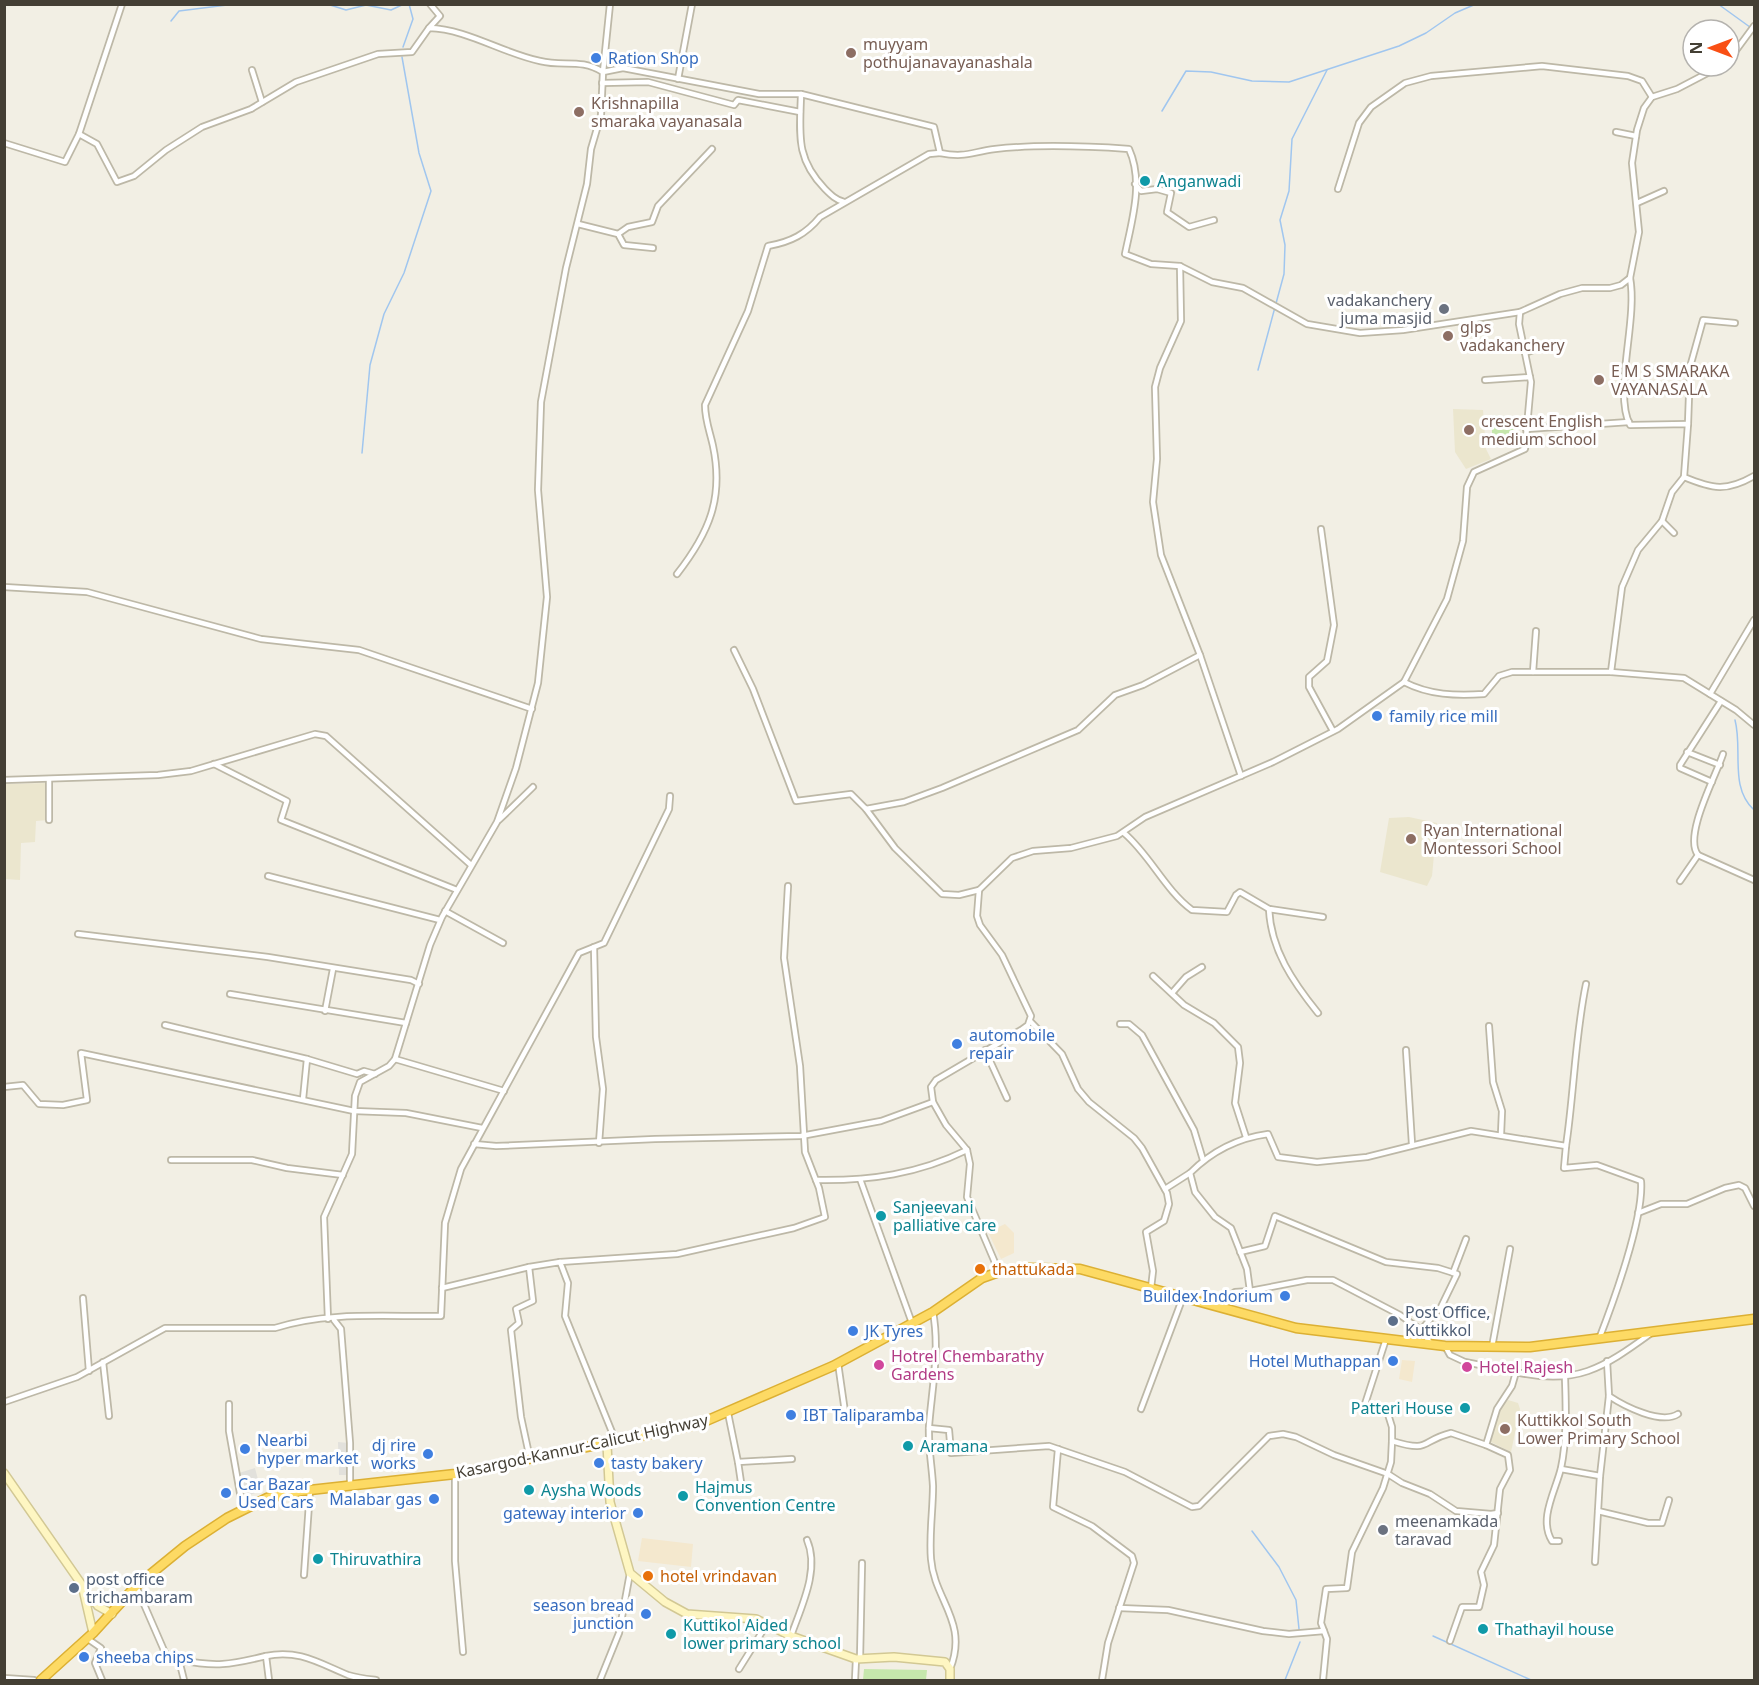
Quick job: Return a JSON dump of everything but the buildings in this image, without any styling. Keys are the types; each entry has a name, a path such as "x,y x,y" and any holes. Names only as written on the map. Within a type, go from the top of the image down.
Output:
{"highway":[{"name":"Kasargod-Kannur-Calicut Highway","path":"41,1680 90,1636 136,1586 185,1546 267,1498 310,1490 455,1474 699,1424 838,1363 933,1312 967,1287 999,1272 1071,1268 1184,1296 1296,1328 1445,1346 1492,1348 1599,1339 1755,1319"}],"main road":[{"path":"611,1443 610,1502 630,1573 665,1602 687,1614 756,1619 791,1636 858,1659 894,1657 935,1659 945,1662 950,1669 950,1680"},
{"path":"4,1473 95,1603 112,1614"},
{"path":"82,1585 90,1636"}],"street":[{"path":"4,143 65,162 79,134 122,4"},
{"path":"79,134 97,144 117,182 134,176 166,150 202,127 262,102 296,82 378,54 412,52 440,16 430,4"},
{"path":"498,822 538,683 547,597 538,490 541,402 566,268 587,184 591,149 601,116 610,4"},
{"path":"678,79 692,4"},
{"path":"1741,44 1755,26"},
{"path":"429,28 449,29 495,48 542,62 588,63 603,72 623,68 759,94 801,94 934,127 940,153"},
{"path":"1338,189 1359,123 1371,106 1405,83 1431,76 1542,66 1628,76 1642,81 1652,97"},
{"path":"252,70 262,102"},
{"path":"1688,424 1634,426 1629,422 1625,397 1632,303 1630,278 1639,232 1632,163 1636,136 1644,108 1652,97 1677,89 1698,78"},
{"path":"602,83 648,82 734,105 738,100 800,112"},
{"path":"801,94 800,146 804,162 834,197 846,202"},
{"path":"1616,132 1636,136"},
{"path":"676,574 702,541 715,504 713,446 705,420 705,405 748,311 768,246 783,244 807,232 820,216 929,154 969,156 1004,149 1098,147 1129,149 1135,164 1136,199 1125,254 1151,264 1180,266 1212,282 1243,288 1307,324 1360,333 1403,330 1520,312 1560,294 1582,288 1610,288 1622,285 1630,278"},
{"path":"618,234 628,227 652,222 658,206 712,149"},
{"path":"1135,184 1141,191 1157,189 1171,193 1167,212 1189,227 1214,220"},
{"path":"1637,203 1664,191"},
{"path":"578,224 618,234 624,245 653,248"},
{"path":"1180,266 1181,321 1160,368 1155,387 1157,459 1153,502 1161,555 1200,655 1242,776"},
{"path":"999,1272 967,1197 970,1164 967,1150 946,1125 933,1102 931,1087 936,1080 1021,1030 1030,1021 1031,1016 1002,955 980,925 977,916 980,890 999,868 1021,854 1071,848 1124,833 1145,817 1242,776 1333,731 1404,682 1447,599 1463,541 1467,487 1474,472 1525,448 1530,409 1530,377 1519,324 1520,312"},
{"path":"1611,672 1622,587 1638,550 1662,521 1672,492 1684,477 1690,367 1703,320 1735,322"},
{"path":"1525,353 1550,344"},
{"path":"1485,380 1530,377"},
{"path":"1526,429 1629,422"},
{"path":"1684,477 1704,485 1722,488 1735,487 1755,476"},
{"path":"1662,521 1674,533"},
{"path":"1321,529 1334,625 1327,661 1309,677 1309,687 1333,731"},
{"path":"4,587 87,592 261,639 359,650 532,709"},
{"path":"1710,694 1755,620"},
{"path":"1533,672 1536,631"},
{"path":"734,650 753,689 796,801 851,794 866,809 895,848 942,894 959,895 980,890"},
{"path":"866,809 904,802 942,788 1078,730 1115,695 1143,685 1200,655"},
{"path":"1404,682 1418,689 1457,696 1484,694 1499,676 1512,672 1611,672 1684,678 1755,725"},
{"path":"1712,782 1680,768 1687,752 1721,701"},
{"path":"4,780 158,776 214,764 315,734 326,736 471,865"},
{"path":"1687,752 1720,765"},
{"path":"1723,754 1695,838 1694,850 1698,855 1755,880"},
{"path":"214,764 287,801 281,820 457,890"},
{"path":"49,779 49,820"},
{"path":"328,1319 324,1217 352,1154 355,1096 360,1082 389,1066 394,1059 440,920 498,822 533,787"},
{"path":"4,1402 44,1390 88,1371 165,1328 275,1328 292,1322 328,1319 441,1316 445,1223 461,1168 579,953 604,943 669,809 670,796"},
{"path":"1124,833 1138,845 1162,880 1192,910 1227,912 1240,892 1240,885"},
{"path":"1680,882 1698,855"},
{"path":"268,876 440,920"},
{"path":"442,1288 560,1262 677,1254 819,1221 825,1217 816,1180 805,1152 800,1066 784,958 788,886"},
{"path":"1240,892 1269,909 1323,917"},
{"path":"1269,909 1275,941 1286,970 1318,1013"},
{"path":"445,911 502,943"},
{"path":"78,934 152,941 411,980 419,984"},
{"path":"594,947 596,1037 603,1089 599,1143"},
{"path":"1172,993 1186,977 1202,967"},
{"path":"325,1011 333,969"},
{"path":"1153,976 1184,1005 1214,1023 1238,1047 1240,1063 1235,1103 1245,1137"},
{"path":"1586,984 1580,1014 1576,1076 1564,1168 1597,1165 1641,1181 1638,1213 1613,1305 1599,1339"},
{"path":"230,994 406,1023"},
{"path":"1030,1021 1062,1054 1078,1089 1089,1102 1142,1148 1165,1189 1169,1204 1168,1214 1164,1221 1146,1232 1153,1271 1151,1288"},
{"path":"1120,1024 1129,1024 1142,1035 1194,1130 1203,1160"},
{"path":"165,1025 307,1059 357,1074 364,1071 375,1074"},
{"path":"1489,1026 1493,1082 1502,1111 1501,1134"},
{"path":"985,1050 1007,1098"},
{"path":"1406,1050 1412,1144"},
{"path":"4,1087 23,1084 39,1104 63,1105 87,1100 81,1053 303,1098 354,1111 406,1113 482,1128"},
{"path":"303,1098 307,1059"},
{"path":"394,1059 504,1091"},
{"path":"474,1144 496,1146 599,1143 655,1138 804,1136 881,1121 933,1102"},
{"path":"1165,1189 1190,1173 1203,1160 1245,1137 1268,1134 1278,1157 1317,1162 1367,1157 1471,1131 1566,1146"},
{"path":"816,1180 843,1182 920,1170 967,1150"},
{"path":"171,1160 252,1160 287,1168 343,1175"},
{"path":"1190,1173 1195,1192 1215,1217 1232,1228 1247,1269 1250,1291"},
{"path":"860,1179 912,1323"},
{"path":"1638,1213 1661,1204 1687,1204 1725,1188 1739,1185 1745,1188 1755,1206"},
{"path":"1240,1252 1265,1246 1275,1216 1386,1262 1438,1268 1457,1274 1441,1307 1420,1330"},
{"path":"1453,1273 1466,1239"},
{"path":"1492,1348 1510,1249"},
{"path":"560,1262 568,1283 565,1316 611,1443"},
{"path":"529,1267 533,1301 516,1308 519,1323 511,1330 521,1417 530,1459"},
{"path":"1216,1306 1235,1292 1307,1280 1333,1280 1380,1303 1420,1330 1431,1344"},
{"path":"1141,1409 1184,1296"},
{"path":"83,1298 88,1371"},
{"path":"933,1312 937,1334 929,1428 933,1486 928,1532 931,1567 953,1617 956,1642 955,1659 950,1669"},
{"path":"328,1319 337,1321 341,1329 350,1443 350,1485"},
{"path":"1445,1346 1450,1355 1465,1362 1516,1372 1565,1378 1590,1371 1652,1332"},
{"path":"1323,1680 1327,1638 1321,1623 1326,1589 1347,1588 1352,1552 1388,1474 1392,1427 1387,1411 1365,1404 1386,1339"},
{"path":"103,1362 109,1416"},
{"path":"1595,1562 1600,1476 1609,1396 1607,1362"},
{"path":"838,1363 846,1419"},
{"path":"1486,1445 1497,1409 1512,1386 1516,1372"},
{"path":"1559,1541 1552,1540 1548,1533 1549,1503 1561,1469 1565,1378"},
{"path":"1609,1396 1659,1416 1672,1418 1678,1414"},
{"path":"229,1404 229,1431 243,1510"},
{"path":"728,1413 742,1489"},
{"path":"929,1428 949,1430 951,1453 1049,1446 1125,1472 1192,1507 1199,1506 1269,1436 1283,1434 1296,1437 1334,1455 1388,1474 1402,1484 1430,1494 1456,1511 1498,1513"},
{"path":"1392,1441 1406,1446 1425,1446 1451,1433 1508,1455 1510,1461 1510,1470 1500,1489 1494,1545 1481,1572 1484,1585 1479,1607 1462,1607 1450,1641"},
{"path":"1058,1449 1053,1507 1092,1526 1132,1556 1134,1563 1108,1643 1102,1680"},
{"path":"738,1462 792,1459"},
{"path":"1561,1469 1600,1476"},
{"path":"455,1474 455,1561 463,1652"},
{"path":"304,1575 310,1490"},
{"path":"1598,1511 1648,1523 1662,1523 1669,1500"},
{"path":"791,1636 809,1585 811,1551 807,1540"},
{"path":"855,1680 862,1563"},
{"path":"600,1680 619,1633 630,1573"},
{"path":"136,1586 166,1655 178,1660 212,1666 233,1665 286,1653 301,1655 350,1676 376,1680"},
{"path":"1119,1608 1168,1610 1263,1631 1289,1634 1324,1631"},
{"path":"739,1669 766,1624"},
{"path":"90,1636 101,1648 95,1663 102,1680"},
{"path":"266,1656 269,1680"},
{"path":"178,1660 184,1680"},
{"path":"4,1678 34,1680"}],"shaded area":[{"name":"crescent English medium school","path":"1453,409 1483,410 1486,449 1491,459 1466,469 1455,452"},
{"path":"47,783 49,820 36,821 35,842 21,843 20,880 5,879 4,784"},
{"name":"Ryan International Montessori School","path":"1409,817 1437,823 1432,876 1427,886 1380,872 1389,818"},
{"path":"1005,1224 1014,1233 1014,1253 1001,1259 988,1232"},
{"path":"1402,1360 1415,1361 1412,1382 1399,1379"},
{"name":"Kuttikkol South Lower Primary School","path":"1508,1400 1518,1403 1520,1409 1511,1452 1491,1442 1498,1411"},
{"path":"338,1442 349,1443 348,1475 339,1475"},
{"path":"255,1468 261,1491 244,1497 239,1473"},
{"path":"642,1538 693,1544 691,1567 638,1561"}],"green space":[{"path":"1491,415 1513,417 1514,443 1493,448"},
{"path":"864,1669 927,1670 926,1680 863,1680"}],"waterway":[{"path":"171,21 179,11 235,4"},
{"path":"327,4 346,10 366,5 391,10 404,4"},
{"path":"403,47 413,19 409,4"},
{"path":"1162,111 1186,71 1211,72 1252,81 1289,82 1399,46 1426,33 1455,13 1476,4"},
{"path":"1718,4 1754,30"},
{"path":"362,453 370,365 384,314 404,273 431,191 419,153 402,57"},
{"path":"1258,370 1284,274 1285,245 1280,220 1289,191 1292,139 1327,70"},
{"path":"1735,720 1739,779 1746,801 1754,810"},
{"path":"1252,1531 1279,1567 1296,1600 1299,1629"},
{"path":"1433,1636 1531,1680"},
{"path":"1285,1680 1300,1642"}],"place":[{"name":"muyyam pothujanavayanashala","path":"851,53"},
{"name":"Ration Shop","path":"596,58"},
{"name":"Krishnapilla smaraka vayanasala","path":"579,112"},
{"name":"Anganwadi","path":"1145,181"},
{"name":"vadakanchery juma masjid","path":"1444,309"},
{"name":"glps vadakanchery","path":"1448,336"},
{"name":"E M S SMARAKA VAYANASALA","path":"1599,380"},
{"name":"crescent English medium school","path":"1469,430"},
{"name":"family rice mill","path":"1377,716"},
{"name":"Ryan International Montessori School","path":"1411,839"},
{"name":"automobile repair","path":"957,1044"},
{"name":"Sanjeevani palliative care","path":"881,1216"},
{"name":"thattukada","path":"980,1269"},
{"name":"Buildex Indorium","path":"1285,1296"},
{"name":"Post Office, Kuttikkol","path":"1393,1321"},
{"name":"JK Tyres","path":"853,1331"},
{"name":"Hotel Muthappan","path":"1393,1361"},
{"name":"Hotrel Chembarathy Gardens","path":"879,1365"},
{"name":"Hotel Rajesh","path":"1467,1367"},
{"name":"Patteri House","path":"1465,1408"},
{"name":"IBT Taliparamba","path":"791,1415"},
{"name":"Kuttikkol South Lower Primary School","path":"1505,1429"},
{"name":"Aramana","path":"908,1446"},
{"name":"Nearbi hyper market","path":"245,1449"},
{"name":"dj rire works","path":"428,1454"},
{"name":"tasty bakery","path":"599,1463"},
{"name":"Aysha Woods","path":"529,1490"},
{"name":"Car Bazar Used Cars","path":"226,1493"},
{"name":"Hajmus Convention Centre","path":"683,1496"},
{"name":"Malabar gas","path":"434,1499"},
{"name":"gateway interior","path":"638,1513"},
{"name":"meenamkada taravad","path":"1383,1530"},
{"name":"Thiruvathira","path":"318,1559"},
{"name":"hotel vrindavan","path":"648,1576"},
{"name":"post office trichambaram","path":"74,1588"},
{"name":"season bread junction","path":"646,1614"},
{"name":"Thathayil house","path":"1483,1629"},
{"name":"Kuttikol Aided lower primary school","path":"671,1634"},
{"name":"sheeba chips","path":"84,1657"}]}
